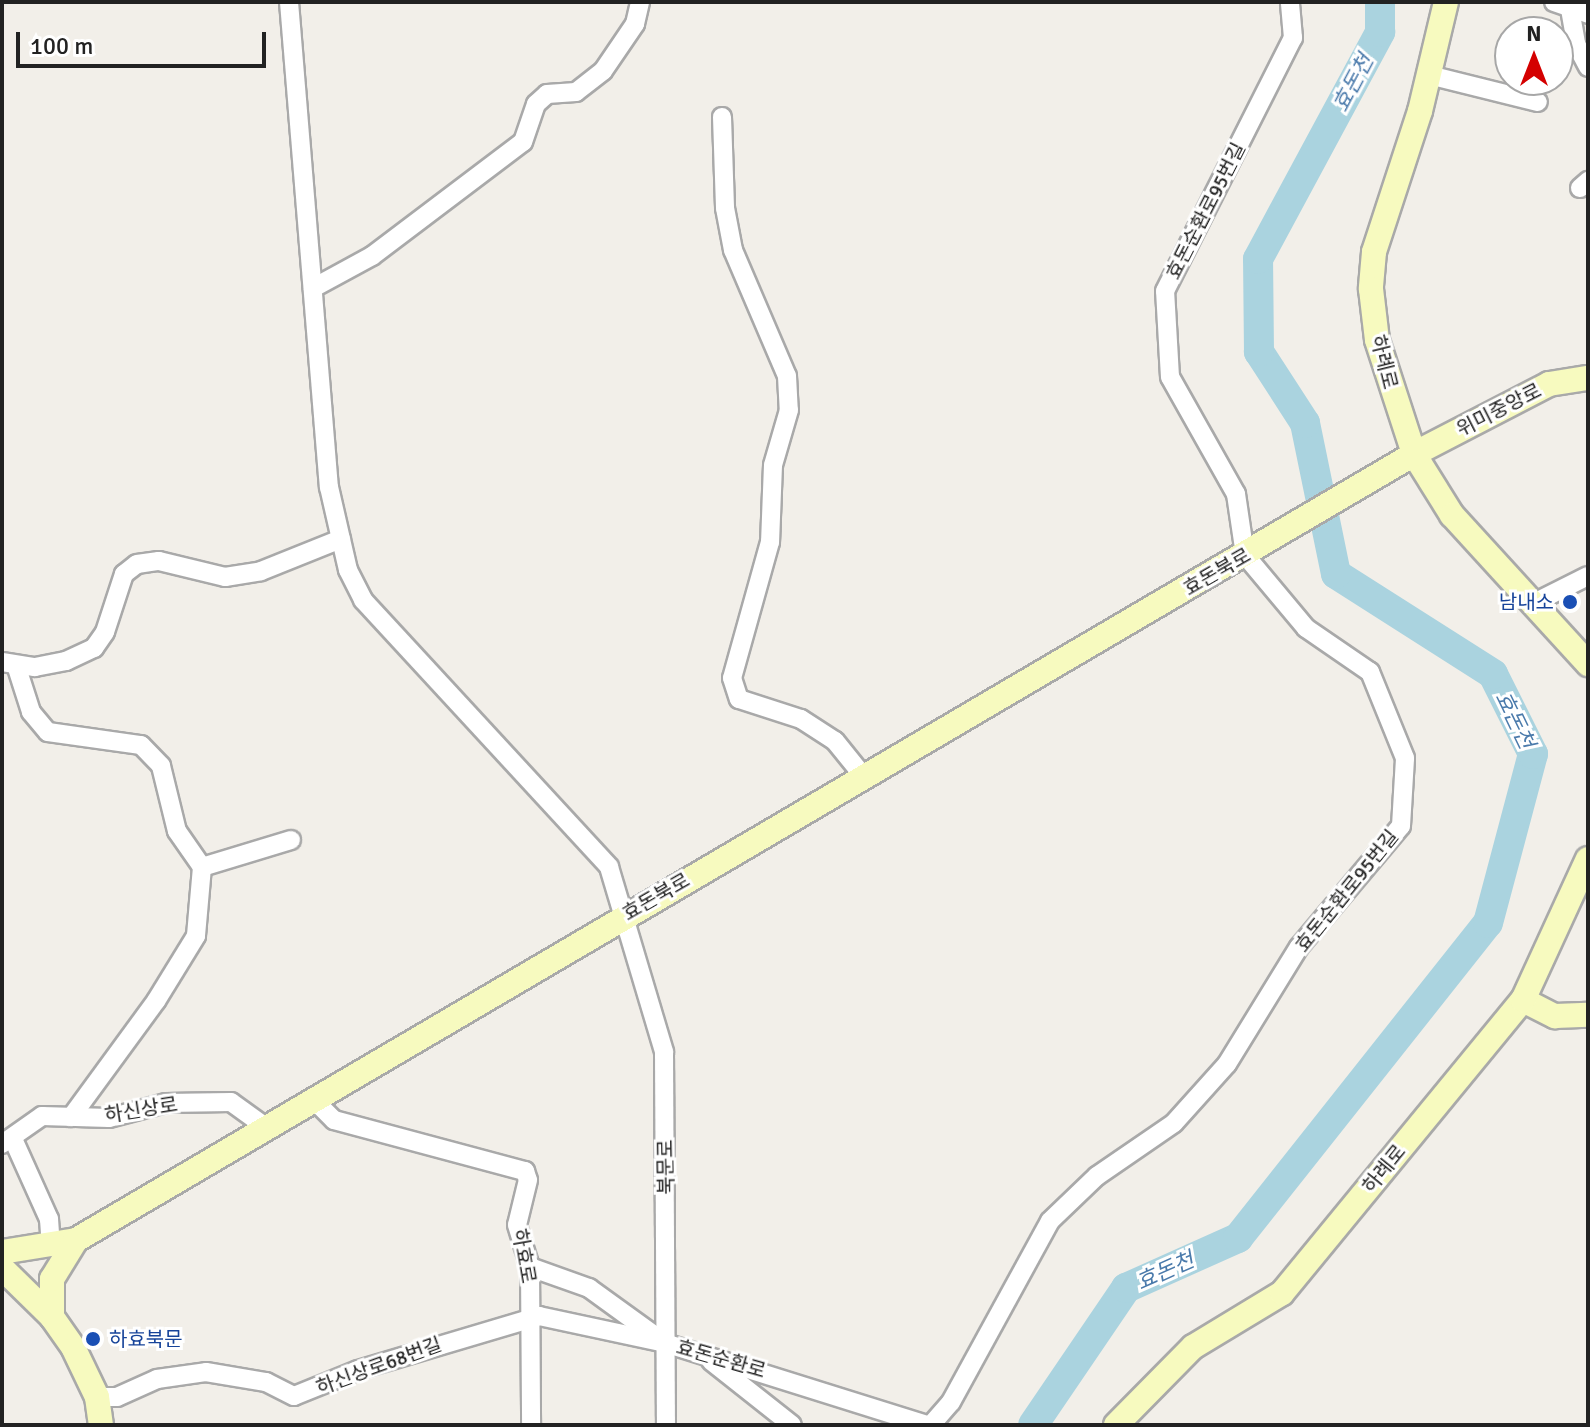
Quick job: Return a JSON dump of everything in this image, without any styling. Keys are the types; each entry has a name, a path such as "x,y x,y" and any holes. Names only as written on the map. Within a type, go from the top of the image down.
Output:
{"street":[{"name":"북문로","path":"289,2 300,179 313,288 329,487 348,570 363,600 609,867 664,1052 666,1425"},
{"path":"313,288 372,256 523,142 536,104 547,94 576,92 603,71 635,24 640,2"},
{"name":"효돈순환로95번길","path":"928,1425 951,1402 1050,1221 1097,1176 1174,1123 1227,1064 1299,947 1401,826 1405,758 1370,672 1306,628 1253,551 1236,494 1170,377 1165,291 1293,38 1290,2"},
{"name":"하례로","path":"1446,2 1429,75 1374,252 1371,289 1377,340 1414,454 1452,515 1588,664"},
{"path":"1571,8 1576,44 1588,67"},
{"path":"1429,75 1538,102"},
{"path":"722,117 725,208 733,250 787,376 789,410 773,465 770,542 732,678 739,699 801,719 835,741 865,778"},
{"name":"위미중앙로","path":"1414,454 1549,384 1588,378"},
{"name":"효돈북로","path":"51,1245 76,1240 624,915 865,778 1414,454"},
{"path":"71,1117 156,1001 196,936 202,867 177,831 161,766 141,745 130,741 48,732 31,712 10,665 66,661 94,648 105,632 124,574 137,564 159,561 225,577 261,571 341,539"},
{"path":"1534,603 1588,576"},
{"path":"202,867 291,840"},
{"name":"하례로","path":"1116,1425 1193,1347 1282,1293 1523,1000 1588,859"},
{"path":"1523,1000 1555,1016 1588,1015"},
{"name":"하효로","path":"315,1101 334,1120 525,1171 528,1180 517,1225 530,1267 531,1425"},
{"name":"하신상로","path":"51,1245 49,1219 8,1141 42,1116 109,1118 166,1103 231,1102 267,1128"},
{"path":"52,1317 52,1279 76,1240"},
{"path":"2,1252 51,1245"},
{"name":"효돈순환로","path":"530,1267 589,1288 665,1343 928,1425"},
{"path":"2,1268 52,1317 97,1397 101,1425"},
{"name":"하신상로68번길","path":"97,1397 117,1397 181,1373 206,1372 266,1382 294,1396 373,1366 532,1317 665,1343"},
{"path":"703,1354 792,1425"}],"waterway":[{"name":"효돈천","path":"1033,1425 1126,1288 1238,1238 1488,923 1533,754 1493,674 1336,574 1305,423 1259,352 1258,259 1380,32 1380,2"}],"place":[{"name":"남내소","path":"1570,602"},
{"name":"하효북문","path":"93,1339"}]}
